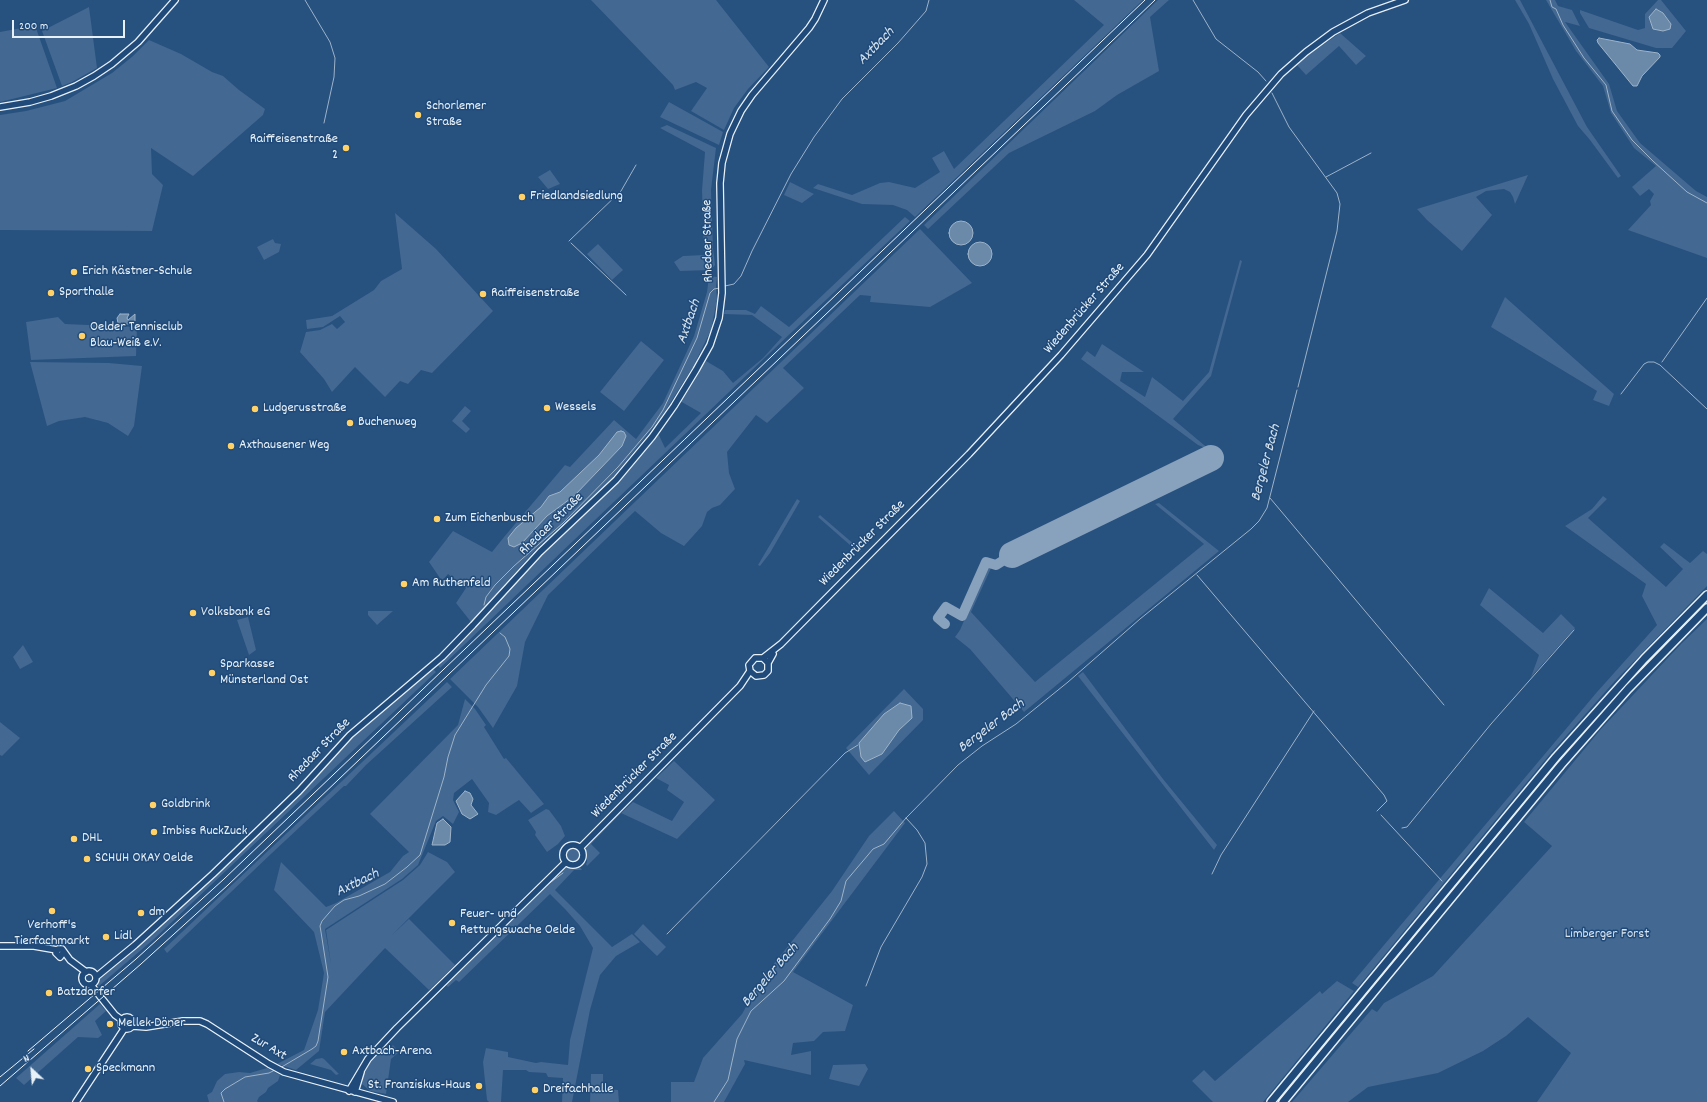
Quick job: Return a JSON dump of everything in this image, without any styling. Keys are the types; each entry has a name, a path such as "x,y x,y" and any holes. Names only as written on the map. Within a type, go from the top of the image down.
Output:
{"highway":[{"path":"1271,1102 1556,757 1644,659 1707,595"},
{"path":"1283,1102 1561,765 1628,689 1707,608"}],"street":[{"path":"0,107 30,102 51,96 76,86 94,76 112,64 138,42 174,0"},
{"name":"Rhedaer Straße","path":"95,975 134,946 197,889 292,798 350,735 433,664 478,620 540,552 616,480 652,437 674,406 710,345 719,318 722,293 720,183 722,163 730,134 741,111 809,28 824,0"},
{"name":"Wiedenbrücker Straße","path":"781,644 969,454 1061,355 1147,255 1246,115 1281,74 1306,52 1333,32 1368,13 1405,0"},
{"path":"763,658 781,644"},
{"path":"768,663 763,658 758,657 752,659 749,665 752,673 760,676 766,673 768,663 781,644"},
{"name":"Wiedenbrücker Straße","path":"580,848 752,673"},
{"path":"572,845 580,848 583,855 580,862 572,865 566,862 563,857 565,850 572,845"},
{"path":"349,1090 362,1067 397,1028 566,862"},
{"path":"0,946 34,946 59,953 85,973 92,972 95,975 92,984"},
{"path":"85,973 83,981 85,984 92,984"},
{"path":"92,984 115,1015 122,1020"},
{"path":"76,1102 124,1029 128,1029 133,1026 132,1019 127,1017 122,1020"},
{"path":"122,1020 124,1029"},
{"name":"Zur Axt","path":"133,1026 146,1027 183,1021 207,1024 280,1070 296,1076 393,1102"},
{"path":"355,1092 361,1073 374,1053"}],"green space":[{"path":"591,0 716,0 769,67 748,89 734,108 724,130 691,111 707,88 696,82 675,90 673,85"},
{"path":"1074,0 1143,0 915,217 907,210 893,205 862,204 813,188 818,184 852,195 880,183 889,182 915,188 940,172 932,158 944,151 954,169 1104,25"},
{"path":"1158,0 1169,0 1150,17 1159,71 1117,95 1095,111 1009,153 928,229 924,225"},
{"path":"1515,0 1520,0 1587,127 1621,176 1618,178 1578,126 1553,79 1529,24"},
{"path":"1546,0 1555,0 1558,6 1572,10 1580,26 1565,22 1609,84 1617,111 1640,143 1696,191 1707,197 1707,258 1628,230 1651,205 1650,201 1654,194 1649,189 1640,196 1632,187 1656,166 1634,148 1611,113 1603,86 1576,51"},
{"path":"1658,0 1661,0 1686,31 1672,48 1656,48 1589,28 1580,13 1580,10 1638,30 1645,28 1645,14"},
{"path":"89,7 97,68 62,86 42,31"},
{"path":"32,26 36,28 57,88 0,102 0,32"},
{"path":"1340,33 1366,56 1356,65 1339,46 1306,75 1297,65 1308,55"},
{"path":"149,40 181,54 212,72 223,76 265,109 263,115 193,176 151,148 152,174 163,185 152,231 0,230 0,115 26,111 65,101 112,73 133,56"},
{"path":"669,102 723,132 719,145 660,117"},
{"path":"667,125 716,148 711,190 715,265 711,270 680,271 674,262 683,256 704,255 702,190 705,152 660,128"},
{"path":"550,170 560,184 548,189 538,177"},
{"path":"1528,175 1515,204 1510,192 1504,189 1486,191 1476,197 1492,215 1462,251 1427,220 1417,209"},
{"path":"790,182 814,194 802,203 784,195"},
{"path":"395,213 436,249 493,311 432,373 421,370 408,384 400,381 385,397 355,367 332,392 324,379 300,352 306,332 320,330 332,324 337,329 345,322 340,316 323,327 307,329 306,320 332,316 374,290 381,281 402,269"},
{"path":"905,217 910,221 440,668 437,664 480,622 543,553 618,482 658,433 665,448 701,413 680,401 706,361 723,371 733,383 763,358 782,337 752,315 724,314 725,310 746,310 755,314 761,306 789,327"},
{"path":"920,229 972,283 930,307 870,302 871,296 860,295 783,368 804,388 767,423 756,415 727,452 729,473 735,489 720,505 707,512 702,526 684,546 661,533 635,511 548,595 525,642 517,686 493,728 478,707 450,679"},
{"path":"273,239 275,243 281,244 279,252 264,260 257,247"},
{"path":"598,244 623,270 612,280 587,254"},
{"path":"1240,260 1242,261 1211,376 1173,419 1210,450 1198,445 1081,359 1087,351 1095,357 1102,344 1144,372 1122,372 1120,381 1145,397 1152,377 1183,401 1209,372"},
{"path":"709,276 717,277 717,300 711,330 693,367 660,419 613,477 537,548 471,622 456,603 466,588 448,574 442,581 429,562 453,531 492,552 565,465 570,467 614,420 636,439 663,403 694,336 707,292"},
{"path":"1505,297 1614,394 1609,406 1593,400 1597,391 1491,327"},
{"name":"Oelder Tennisclub Blau-Weiß e.V.","path":"58,317 65,324 137,327 136,356 31,360 26,322"},
{"path":"641,341 664,360 624,411 600,392"},
{"path":"30,362 109,363 142,366 134,426 128,436 108,423 85,417 59,421 47,426"},
{"path":"465,406 471,411 462,421 470,429 466,433 452,421"},
{"path":"1603,496 1607,499 1588,518 1666,587 1683,569 1660,547 1664,543 1690,563 1703,551 1707,554 1707,586 1614,682 1550,754 1358,987 1352,983 1597,692 1657,625 1642,596 1646,584 1565,526 1592,509"},
{"path":"797,499 800,501 770,553 760,566 758,565"},
{"path":"1159,503 1219,551 1024,712 970,649 955,637 960,630 988,565 992,566 971,612 1035,682 1204,544 1155,504"},
{"path":"820,515 862,551 859,553 818,517"},
{"path":"1489,588 1543,633 1561,614 1575,628 1531,677 1539,655 1480,605"},
{"path":"368,611 393,611 377,625 368,615"},
{"path":"248,617 256,650 249,655 237,620"},
{"name":"Limberger Forst","path":"1707,619 1707,1102 1537,1102 1571,1053 1528,1017 1506,1036 1483,1051 1438,1073 1368,1087 1348,1102 1292,1102 1372,1009 1377,1012 1384,1003 1433,976 1552,846 1524,822 1601,729 1682,643"},
{"path":"23,645 33,662 20,669 13,657"},
{"path":"432,668 436,672 154,939 99,986 96,983 98,979 293,800 352,737"},
{"path":"1083,672 1163,779 1217,845 1214,850 1078,676"},
{"path":"447,682 452,687 366,765 346,786 344,786 272,853 167,953 164,949"},
{"path":"904,689 923,709 923,720 869,775 846,748"},
{"path":"465,699 475,709 486,725 484,727 504,759 506,758 544,804 531,813 519,800 496,815 488,812 489,803 472,779 454,793 453,800 459,812 453,824 443,816 436,821 418,865 402,879 325,929 331,964 326,930 403,880 420,865 428,852 447,862 455,872 392,935 409,919 455,965 429,990 385,948 325,1012 319,1051 296,1070 277,1064 304,1050 318,1010 324,973 314,932 274,890 281,862 326,907 336,903 390,872 403,856 409,852 370,814 458,725"},
{"path":"0,722 20,738 2,756 0,755"},
{"path":"674,761 715,800 677,839 621,813 633,802 672,821 684,802 667,790 669,785 656,778"},
{"path":"546,809 549,810 561,826 565,836 558,844 547,852 535,835 536,832 528,820"},
{"path":"894,811 905,823 793,972 853,1005 845,1031 823,1032 814,1041 793,1043 791,1055 811,1051 811,1075 744,1060 745,1064 724,1102 671,1102 671,1082 694,1082 703,1058 742,1014 761,980 832,891 869,836"},
{"path":"619,812 621,813 591,844 600,853 587,866 586,847"},
{"path":"573,847 580,852 581,855 576,862 573,863 566,858 565,855 570,848"},
{"path":"577,866 582,870 574,870 555,890 612,947 632,934 640,942 616,956 600,975 590,1010 572,1102 562,1102 563,1078 548,1077 546,1073 529,1072 526,1070 503,1070 501,1102 489,1102 487,1100 483,1062 486,1048 508,1052 508,1057 536,1063 541,1062 568,1065 570,1040 593,948 580,926 550,894 459,982 456,980 448,987 446,982 564,868"},
{"path":"643,924 666,947 657,956 634,934"},
{"path":"1337,981 1354,991 1263,1102 1213,1102 1192,1081 1204,1070 1215,1081 1320,991 1322,994"},
{"path":"100,1004 106,1011 95,1021 102,1035 98,1038 78,1037 24,1085 16,1078"},
{"path":"393,1045 399,1052 391,1059 386,1094 370,1091 362,1084 364,1074 370,1063 380,1052 383,1055"},
{"path":"322,1058 339,1074 336,1075 331,1070 310,1064 316,1059"},
{"path":"865,1064 868,1069 859,1086 829,1079 833,1065"},
{"path":"267,1068 280,1075 278,1081 259,1097 258,1102 209,1102 207,1095 212,1092 217,1081 225,1074 239,1072 250,1073"},
{"path":"591,1074 603,1074 603,1089 618,1090 619,1102 590,1102"}],"shaded area":[{"path":"1656,9 1663,13 1671,24 1670,29 1663,31 1653,29 1649,17"},
{"path":"1599,38 1630,44 1637,50 1658,53 1660,57 1642,76 1637,86 1633,86 1598,43 1597,40"},
{"path":"961,221 970,224 973,233 970,242 961,245 952,242 949,233 952,224"},
{"path":"980,242 989,245 992,254 989,263 980,266 971,263 968,254 971,245"},
{"path":"120,314 129,314 127,318 128,320 135,314 135,321 133,323 121,325 118,323 117,318"},
{"path":"617,432 624,432 626,436 622,446 574,496 547,516 522,543 514,547 509,545 508,538 516,528 541,507 549,496 560,492 599,455"},
{"path":"900,703 911,706 912,718 899,730 882,754 865,762 861,757 859,743 884,714"},
{"path":"465,791 470,793 473,799 471,805 478,814 470,819 462,814 456,801"},
{"path":"443,819 451,827 450,842 445,845 432,845 437,823"}],"waterway":[{"path":"305,0 330,42 335,58 334,77 324,123"},
{"name":"Axtbach","path":"725,286 734,284 741,276 791,174 814,137 842,99 898,43 926,11 929,0"},
{"name":"Bergeler Bach","path":"1193,0 1216,39 1258,72 1266,81"},
{"path":"1550,0 1552,7 1556,9 1563,25 1584,58 1606,85 1612,111 1632,140 1687,192 1707,203"},
{"name":"Bergeler Bach","path":"1272,93 1289,127 1337,193 1340,204 1337,231 1298,387"},
{"path":"1326,177 1371,153"},
{"path":"569,241 621,191 636,165"},
{"path":"571,243 626,295"},
{"name":"Axtbach","path":"484,605 486,597 495,585 514,566 563,523 618,467 652,427 663,410 697,338 710,293 714,289 720,288"},
{"path":"1662,362 1707,298"},
{"path":"1621,394 1644,364 1654,362 1660,365 1707,409"},
{"name":"Bergeler Bach","path":"714,1102 728,1080 737,1039 751,1011 784,981 830,919 841,901 846,881 873,849 884,844 906,818 958,765 982,746 1016,724 1068,682 1140,619 1259,521 1267,508 1297,390"},
{"path":"1270,498 1444,705"},
{"path":"1197,575 1384,795 1387,801 1377,811"},
{"path":"1402,828 1407,827 1491,724 1574,630"},
{"name":"Axtbach","path":"280,1068 312,1049 316,1046 318,1041 328,977 320,926 322,921 335,906 344,900 359,896 385,884 420,855 455,735 486,685 509,656 510,649 505,637 500,633"},
{"path":"1212,874 1221,855 1314,711"},
{"path":"667,934 845,753 858,745"},
{"path":"1381,815 1442,881"},
{"path":"866,986 881,947 922,877 927,864 925,843 917,830 906,818"},
{"path":"387,1043 547,885 563,873"},
{"name":"Axtbach","path":"224,1102 221,1093 225,1089 245,1077 269,1073 275,1070"}],"taxiway":[{"path":"945,624 938,618 946,607 962,616 986,562 996,565 1012,555"}],"runway":[{"path":"1012,555 1211,458"}],"railway":[{"path":"28,1051 136,959 224,879 1145,0"},
{"path":"0,1086 141,964 228,885 1155,0"},
{"path":"0,1077 34,1049"}],"place":[{"name":"Schorlemer Straße","path":"418,115"},
{"name":"Raiffeisenstraße 2","path":"346,148"},
{"name":"Friedlandsiedlung","path":"522,197"},
{"name":"Erich Kästner-Schule","path":"74,272"},
{"name":"Sporthalle","path":"51,293"},
{"name":"Raiffeisenstraße","path":"483,294"},
{"name":"Oelder Tennisclub Blau-Weiß e.V.","path":"82,336"},
{"name":"Wessels","path":"547,408"},
{"name":"Ludgerusstraße","path":"255,409"},
{"name":"Buchenweg","path":"350,423"},
{"name":"Axthausener Weg","path":"231,446"},
{"name":"Zum Eichenbusch","path":"437,519"},
{"name":"Am Ruthenfeld","path":"404,584"},
{"name":"Volksbank eG","path":"193,613"},
{"name":"Sparkasse Münsterland Ost","path":"212,673"},
{"name":"Goldbrink","path":"153,805"},
{"name":"Imbiss RuckZuck","path":"154,832"},
{"name":"DHL","path":"74,839"},
{"name":"SCHUH OKAY Oelde","path":"87,859"},
{"name":"Verhoff's Tierfachmarkt","path":"52,911"},
{"name":"dm","path":"141,913"},
{"name":"Feuer- und Rettungswache Oelde","path":"452,923"},
{"name":"Lidl","path":"106,937"},
{"name":"Batzdorfer","path":"49,993"},
{"name":"Mellek Döner","path":"110,1024"},
{"name":"Axtbach-Arena","path":"344,1052"},
{"name":"Speckmann","path":"88,1069"},
{"name":"St. Franziskus-Haus","path":"479,1086"},
{"name":"Dreifachhalle","path":"535,1090"}]}
